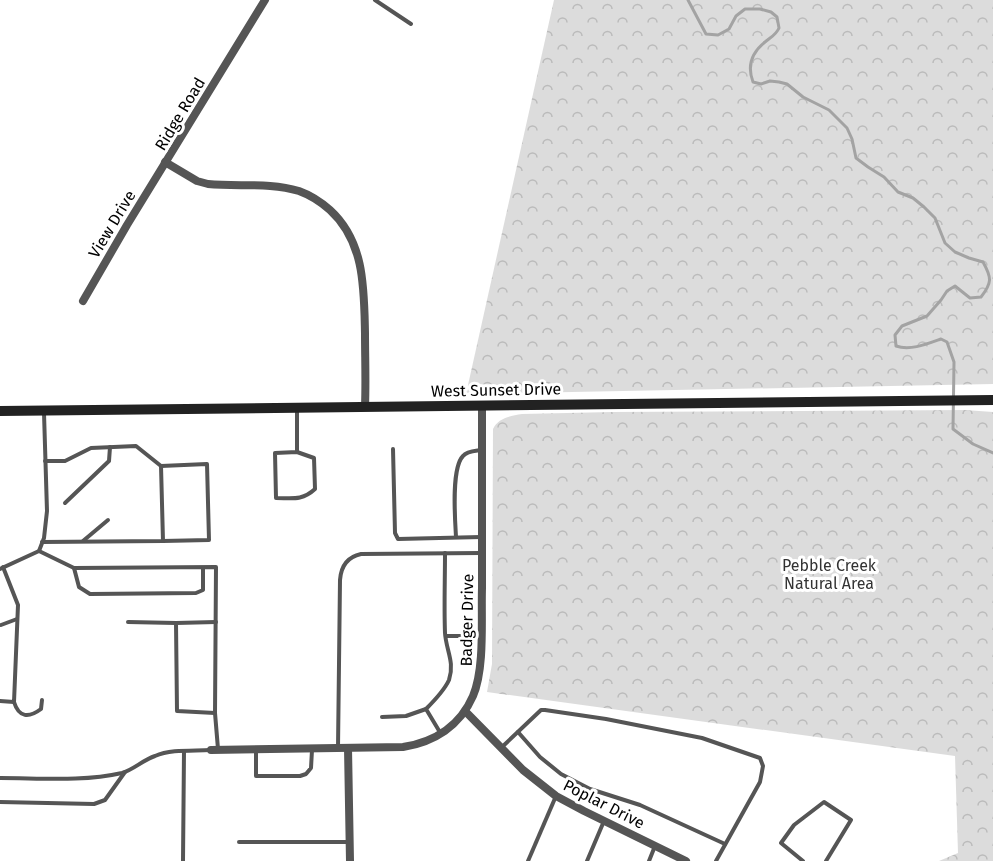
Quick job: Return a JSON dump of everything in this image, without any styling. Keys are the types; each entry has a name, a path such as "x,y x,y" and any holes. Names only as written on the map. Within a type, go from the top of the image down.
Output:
{"main road":[{"name":"West Sunset Drive","path":"0,411 993,400"}],"street":[{"name":"Ridge Road","path":"265,0 165,162 197,181 208,184 280,186 301,192 321,202 336,216 347,230 356,248 361,266 365,326 365,406"},
{"name":"View Drive","path":"83,301 165,162"},
{"name":"Badger Drive","path":"214,749 312,749 417,745 441,734 465,711 477,688 479,675 482,405"},
{"name":"Poplar Drive","path":"465,711 524,770 556,796 686,861"},
{"path":"348,748 350,861"}],"lane":[{"path":"375,0 411,24"},
{"path":"297,407 297,452"},
{"path":"42,700 41,709 33,715 20,713 16,709 14,702 18,605 1,568 39,551 42,542 46,525 44,410"},
{"path":"42,542 208,540 207,464 161,466 136,446 91,448 65,461 45,461"},
{"path":"65,502 110,461 110,447"},
{"path":"393,449 396,537 398,539 482,537"},
{"path":"456,537 455,472 463,456 468,452 482,450"},
{"path":"297,452 315,458 315,489 299,498 276,498 275,453 297,452"},
{"path":"161,466 163,541"},
{"path":"83,542 108,520"},
{"path":"0,778 92,778 125,772 156,755 168,752 214,749 216,567 74,568 39,551"},
{"path":"382,717 406,716 426,709 448,681 451,672 451,654 446,636 445,553"},
{"path":"338,748 342,567 353,555 361,554 482,553"},
{"path":"74,568 79,587 90,594 196,593 203,590 203,568"},
{"path":"2,625 17,619"},
{"path":"128,622 216,622"},
{"path":"176,623 177,711 215,713"},
{"path":"446,636 481,636"},
{"path":"0,701 14,702"},
{"path":"426,709 441,734"},
{"path":"502,747 541,710 545,710 606,719 702,738 760,758 763,766 760,782 716,861"},
{"path":"518,732 540,757 561,774 590,789 640,805 725,844"},
{"path":"256,749 256,776 300,776 310,772 312,749"},
{"path":"183,861 184,751"},
{"path":"0,802 94,804 105,800 125,772"},
{"path":"528,861 556,796"},
{"path":"804,861 781,843 794,825 824,802 851,820 826,861"},
{"path":"587,861 604,820"},
{"path":"239,842 350,842"},
{"path":"649,861 656,846"}],"green space":[{"path":"554,0 993,0 993,384 466,394"},
{"name":"Pebble Creek Natural Area","path":"965,410 993,412 993,861 939,861 958,853 955,756 487,692 492,664 493,429 501,420 522,414 612,412"}],"waterway":[{"path":"688,0 706,34 718,35 729,29 736,16 745,9 760,9 771,12 777,17 778,30 753,55 750,65 753,82 761,84 770,81 787,84 803,97 829,110 847,128 856,158 884,177 898,192 913,198 924,207 935,218 945,243 955,252 983,262 990,280 981,297 970,298 955,286 947,291 927,316 902,326 895,335 896,346 907,348 941,339 947,342 954,362 953,429 973,444 993,453"}]}
